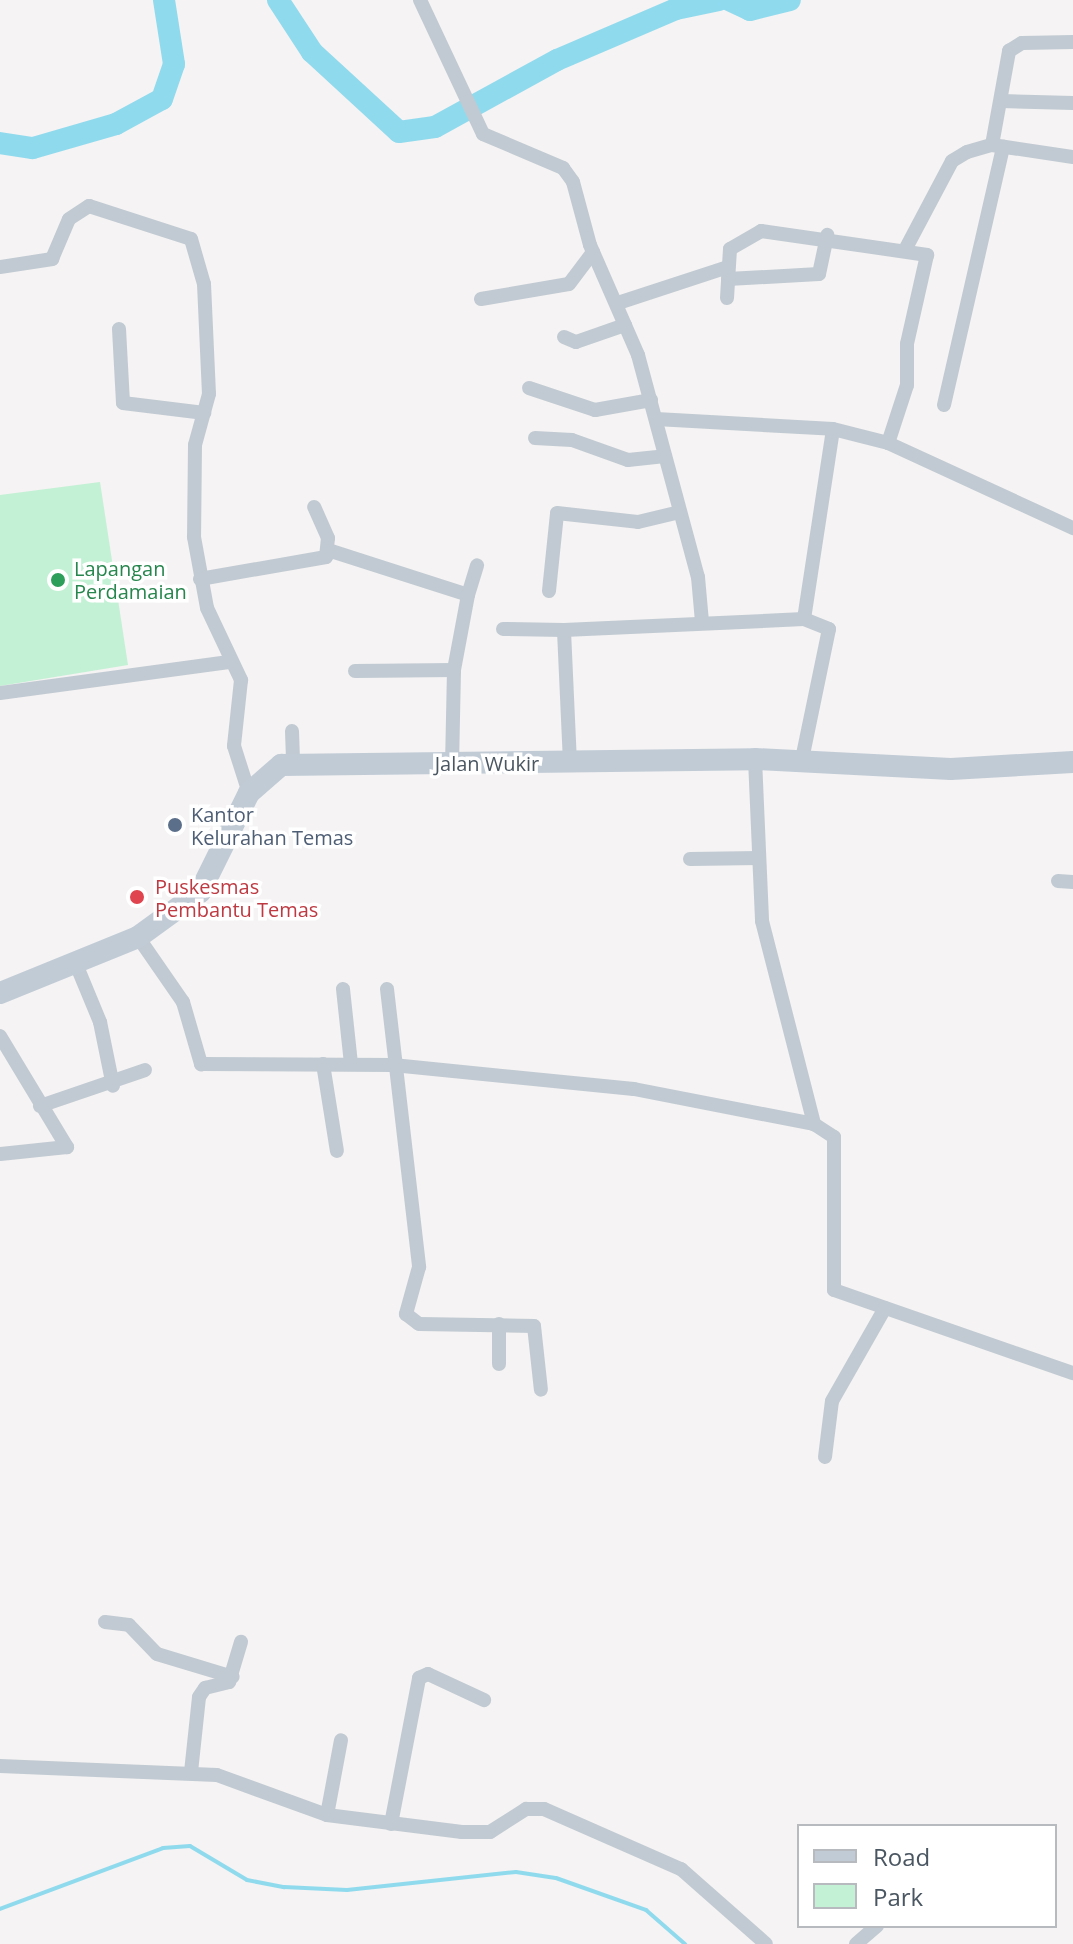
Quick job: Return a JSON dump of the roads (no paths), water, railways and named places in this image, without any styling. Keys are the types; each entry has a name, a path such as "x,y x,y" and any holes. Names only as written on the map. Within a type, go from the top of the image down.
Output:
{"street":[{"path":"420,0 447,64 464,87 479,129 497,145 569,174 597,259 618,303 651,400 680,512 702,622"},
{"path":"944,405 997,146 1001,101 1014,45 1073,42"},
{"path":"1001,101 1073,103"},
{"path":"906,248 952,161 997,146 1073,157"},
{"path":"0,267 52,259 69,219 89,206 184,232 206,303 204,413 193,489 200,579 229,662 243,690 234,746 249,793"},
{"path":"727,298 730,249 747,235 827,235 906,248 929,259 888,443"},
{"path":"618,303 728,273 819,274 827,235"},
{"path":"481,299 569,284 597,259"},
{"path":"564,337 576,342 625,325"},
{"path":"119,329 123,403 204,413"},
{"path":"529,388 595,410 651,400"},
{"path":"656,419 833,429 888,443 1073,528"},
{"path":"804,619 833,429"},
{"path":"535,438 572,440 628,460 665,456"},
{"path":"314,507 328,550"},
{"path":"549,591 557,513 638,522 680,512"},
{"path":"200,579 319,560 328,550"},
{"path":"328,550 468,595"},
{"path":"452,764 454,670 477,565"},
{"path":"503,629 564,630 804,619 829,629 802,759"},
{"path":"564,630 570,763"},
{"path":"0,693 229,662"},
{"path":"355,671 454,670"},
{"path":"292,731 293,764"},
{"path":"755,759 762,921 814,1124"},
{"name":"Jalan Wukir","path":"0,993 138,937 209,881 249,793 269,770 293,764 802,759 951,769 1073,762"},
{"path":"690,859 759,858"},
{"path":"138,937 183,1002 201,1064 393,1065 634,1089 814,1124 834,1137 834,1290 1073,1373"},
{"path":"76,964 100,1022 113,1086"},
{"path":"343,989 351,1064"},
{"path":"387,989 393,1065 419,1267 406,1314 419,1324 499,1324 539,1329 541,1390"},
{"path":"0,1036 65,1151 0,1154"},
{"path":"323,1064 337,1151"},
{"path":"40,1106 81,1088 113,1086 145,1070"},
{"path":"825,1457 832,1401 885,1308"},
{"path":"499,1324 499,1364"},
{"path":"105,1622 129,1625 157,1654 233,1677"},
{"path":"233,1677 241,1642"},
{"path":"391,1824 419,1678 428,1674 484,1700"},
{"path":"191,1772 202,1690 233,1677"},
{"path":"327,1815 341,1740"},
{"path":"0,1766 191,1772 237,1780 327,1815 490,1832 526,1809 544,1809 681,1869 766,1944"},
{"path":"856,1944 875,1928"}],"waterway":[{"path":"0,143 33,148 116,124 162,99 174,64 164,0"},
{"path":"278,0 312,52 399,132 435,127 557,60 676,9 719,0"},
{"path":"729,0 750,10 790,0"},
{"path":"0,1909 163,1848 190,1846 247,1880 284,1887 347,1890 516,1872 556,1878 646,1910 685,1944"}],"place":[{"name":"Lapangan Perdamaian","path":"58,580"},
{"name":"Kantor Kelurahan Temas","path":"175,825"},
{"name":"Puskesmas Pembantu Temas","path":"137,897"}]}
